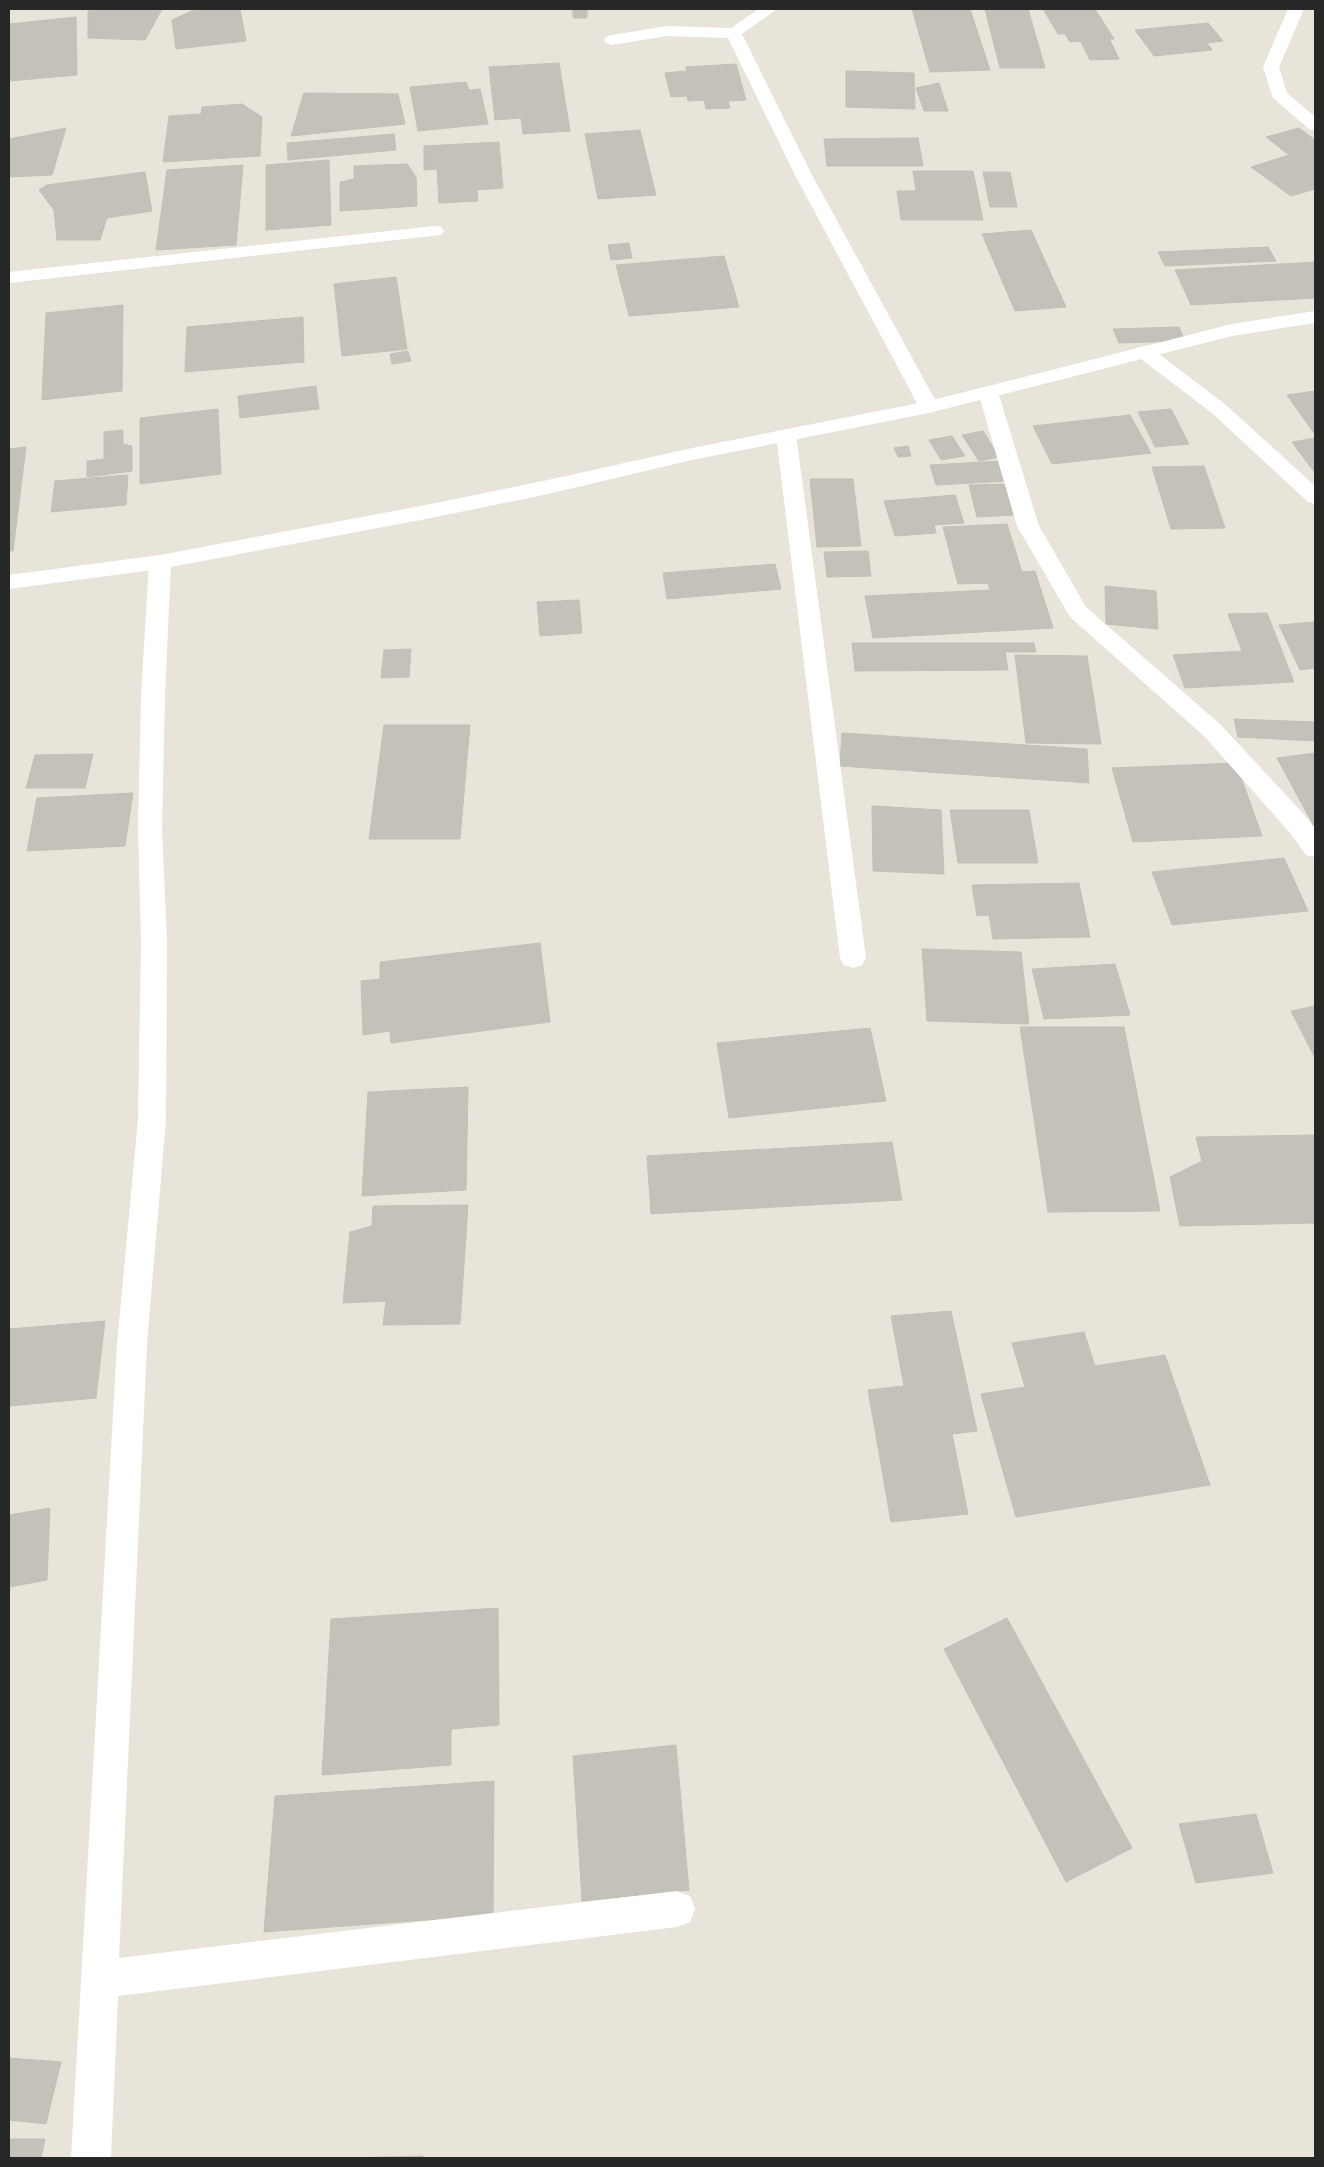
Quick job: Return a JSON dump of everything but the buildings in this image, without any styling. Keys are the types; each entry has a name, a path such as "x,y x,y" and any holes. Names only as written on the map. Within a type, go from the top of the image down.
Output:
{"street":[{"path":"612,40 668,31 734,33 769,9"},
{"path":"1296,9 1271,67 1279,95 1315,125"},
{"path":"734,33 758,87 929,406"},
{"path":"9,278 435,231"},
{"path":"9,582 160,562 426,512 786,434 929,406 1232,330 1315,317"},
{"path":"1144,352 1220,410 1315,497"},
{"path":"988,392 1028,526 1078,612 1213,731 1300,827 1315,848"},
{"path":"786,434 853,958"},
{"path":"90,2158 132,1344 152,1119 154,942 150,829 153,696 160,562"},
{"path":"100,1978 676,1909"}]}
